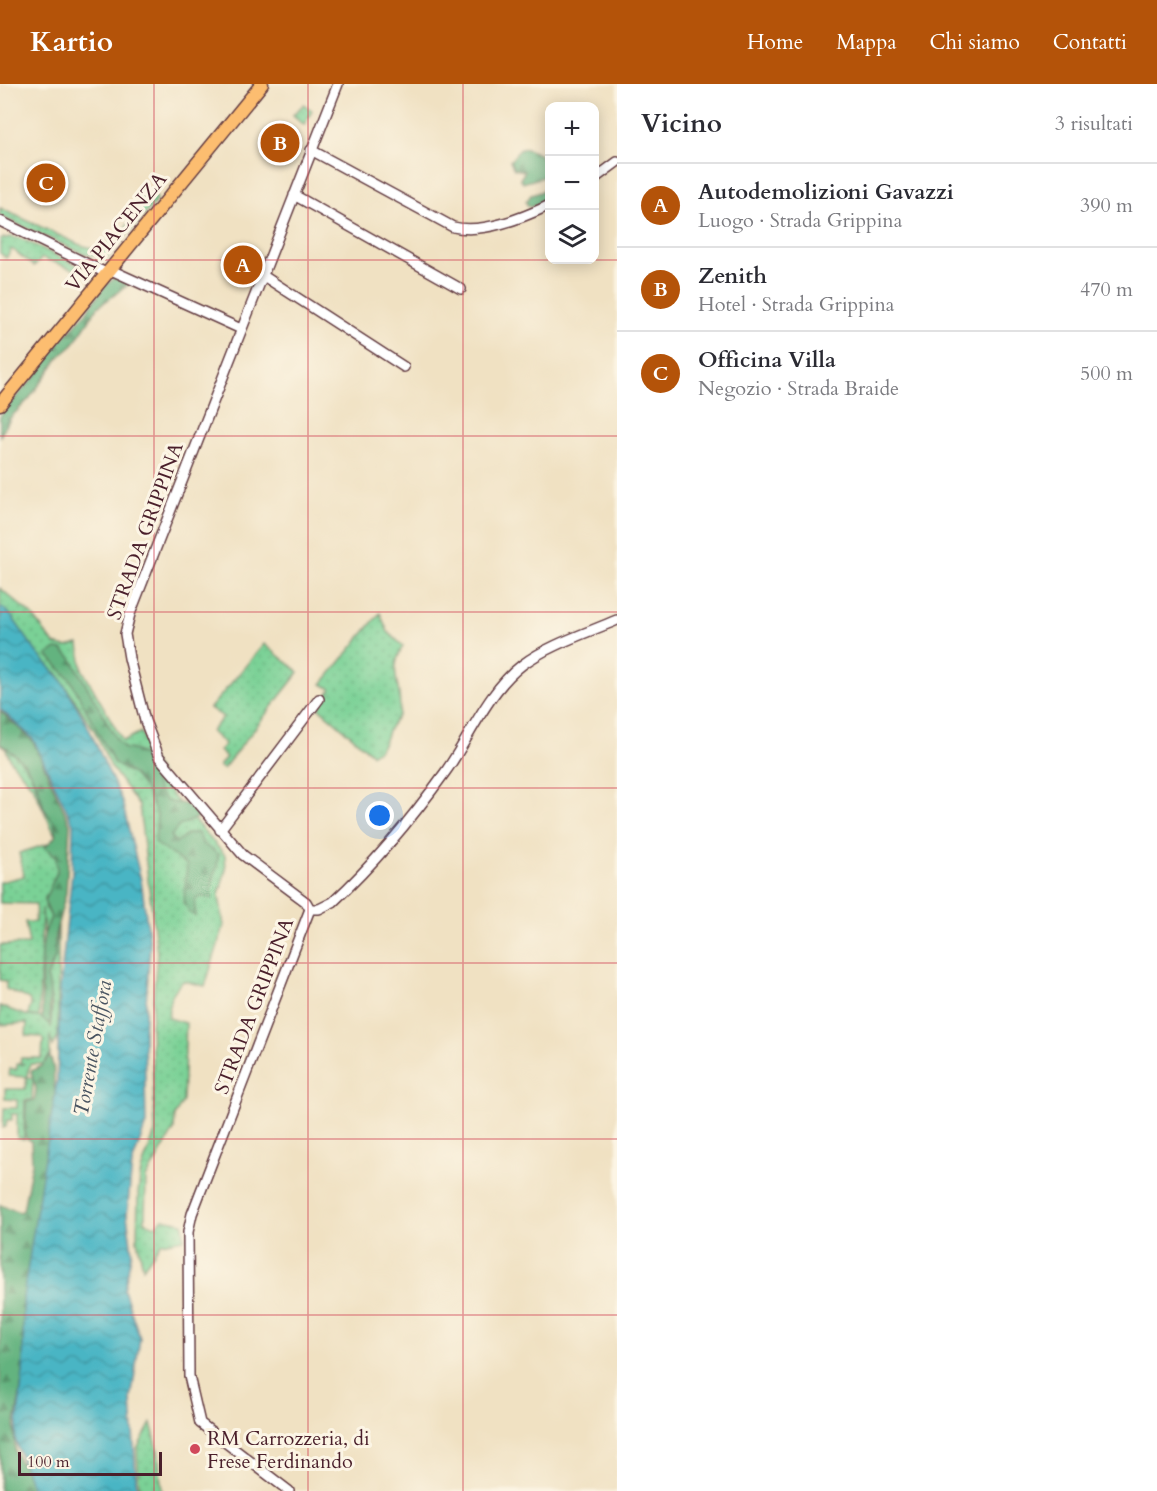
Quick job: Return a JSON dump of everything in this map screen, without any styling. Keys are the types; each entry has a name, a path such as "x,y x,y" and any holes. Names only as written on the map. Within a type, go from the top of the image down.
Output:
{"main road":[{"name":"VIA PIACENZA","path":"0,404 262,84"}],"street":[{"name":"STRADA GRIPPINA","path":"289,1491 200,1423 189,1376 188,1232 192,1214 310,909 306,902 243,855 159,757 142,712 125,634 130,614 338,84"},
{"path":"311,150 453,228 464,230 508,221 545,207"},
{"path":"599,175 617,162"},
{"path":"294,195 461,289"},
{"path":"0,221 109,272 241,329"},
{"path":"262,274 404,367"},
{"path":"310,909 320,909 333,902 396,832 444,773 495,694 513,673 542,652 617,620"},
{"path":"220,830 320,699"}],"green space":[{"path":"304,104 312,111 304,125 293,115"},
{"path":"524,148 540,154 545,166 543,177 523,183 520,179 525,171 514,169 510,161 519,150"},
{"path":"545,190 545,199 532,207 526,202 531,195"},
{"path":"145,192 157,198 154,204 107,258 84,254 0,216 0,208 80,245 100,250 126,227"},
{"path":"11,237 22,239 83,268 81,272 42,258 34,266 12,249 6,258 0,253 0,239"},
{"path":"118,275 132,282 98,307 72,346 60,356 29,399 11,417 0,436 0,417 4,410 37,374 57,345 85,314 104,287"},
{"path":"0,588 33,616 54,644 66,647 79,644 82,669 123,741 141,732 150,756 172,795 225,855 226,869 219,895 224,926 205,986 183,981 173,993 170,1002 169,1018 186,1023 183,1101 175,1115 174,1130 146,1178 145,1222 155,1226 163,1219 183,1223 184,1239 161,1243 143,1268 137,1240 138,1193 141,1170 155,1132 151,1028 157,953 139,806 111,767 94,730 57,673 25,654 0,633"},
{"path":"380,613 388,632 403,646 396,665 400,703 398,715 384,743 372,754 319,708 331,689 322,684"},
{"path":"264,644 299,672 223,769 219,766 226,757 219,751 225,744 211,732 223,717 210,708"},
{"path":"56,649 62,650 71,658 117,740 125,749 135,751 147,761 160,793 168,801 184,804 197,811 199,817 179,826 171,836 174,841 179,841 187,834 198,833 203,844 218,854 211,891 212,898 200,896 195,900 195,916 190,913 184,902 187,865 155,843 157,815 145,789 134,775 114,763 70,679 47,655"},
{"path":"0,711 33,741 70,824 66,893 55,935 55,957 47,977 50,988 51,1021 48,1023 42,1019 41,959 44,934 51,917 44,901 57,872 56,856 45,847 55,837 55,826 44,808 37,786 29,772 20,759 0,744"},
{"path":"5,747 20,758 30,772 45,810 53,821 55,835 33,787 11,761"},
{"path":"48,844 45,847 57,859 57,872 45,906 51,917 44,934 42,908 39,1017 28,1015 31,1005 29,999 6,989 6,981 0,980 0,945 29,944 25,922 35,922 36,904 0,903 0,882 24,876 19,853"},
{"path":"58,925 58,1037 53,1046 50,1036 50,1064 30,1064 27,1077 9,1076 10,1069 17,1069 17,1064 25,1064 20,1063 21,1058 42,1058 43,1040 42,1037 26,1036 27,1023 0,1025 0,1006 25,1015 49,1019 51,1028 52,1005 47,977 53,964"},
{"path":"49,1056 53,1065 57,1096 24,1373 14,1428 15,1451 19,1461 29,1472 34,1491 0,1491 0,1205 20,1212 23,1210 32,1163 31,1141 25,1137 26,1102 34,1100 36,1090 31,1071 42,1066"},
{"path":"27,1077 33,1078 32,1100 25,1100 24,1139 17,1138 17,1114 12,1114 12,1120 7,1120 6,1127 3,1128 4,1108 17,1108 17,1100 5,1099 5,1089 25,1089"},
{"path":"151,1423 158,1450 162,1491 139,1491 137,1449"}],"water":[{"name":"Torrente Staffora","path":"0,606 10,614 37,653 61,679 86,722 122,801 141,880 150,945 144,1034 146,1124 132,1164 127,1215 132,1252 124,1290 140,1338 131,1400 137,1491 32,1491 15,1439 23,1373 23,1297 57,1080 60,987 72,872 73,824 33,739 0,709"}],"place":[{"name":"Zenith","path":"280,143"},
{"name":"Officina Villa","path":"46,183"},
{"name":"Autodemolizioni Gavazzi","path":"243,265"},
{"name":"RM Carrozzeria, di Frese Ferdinando","path":"195,1449"}]}
